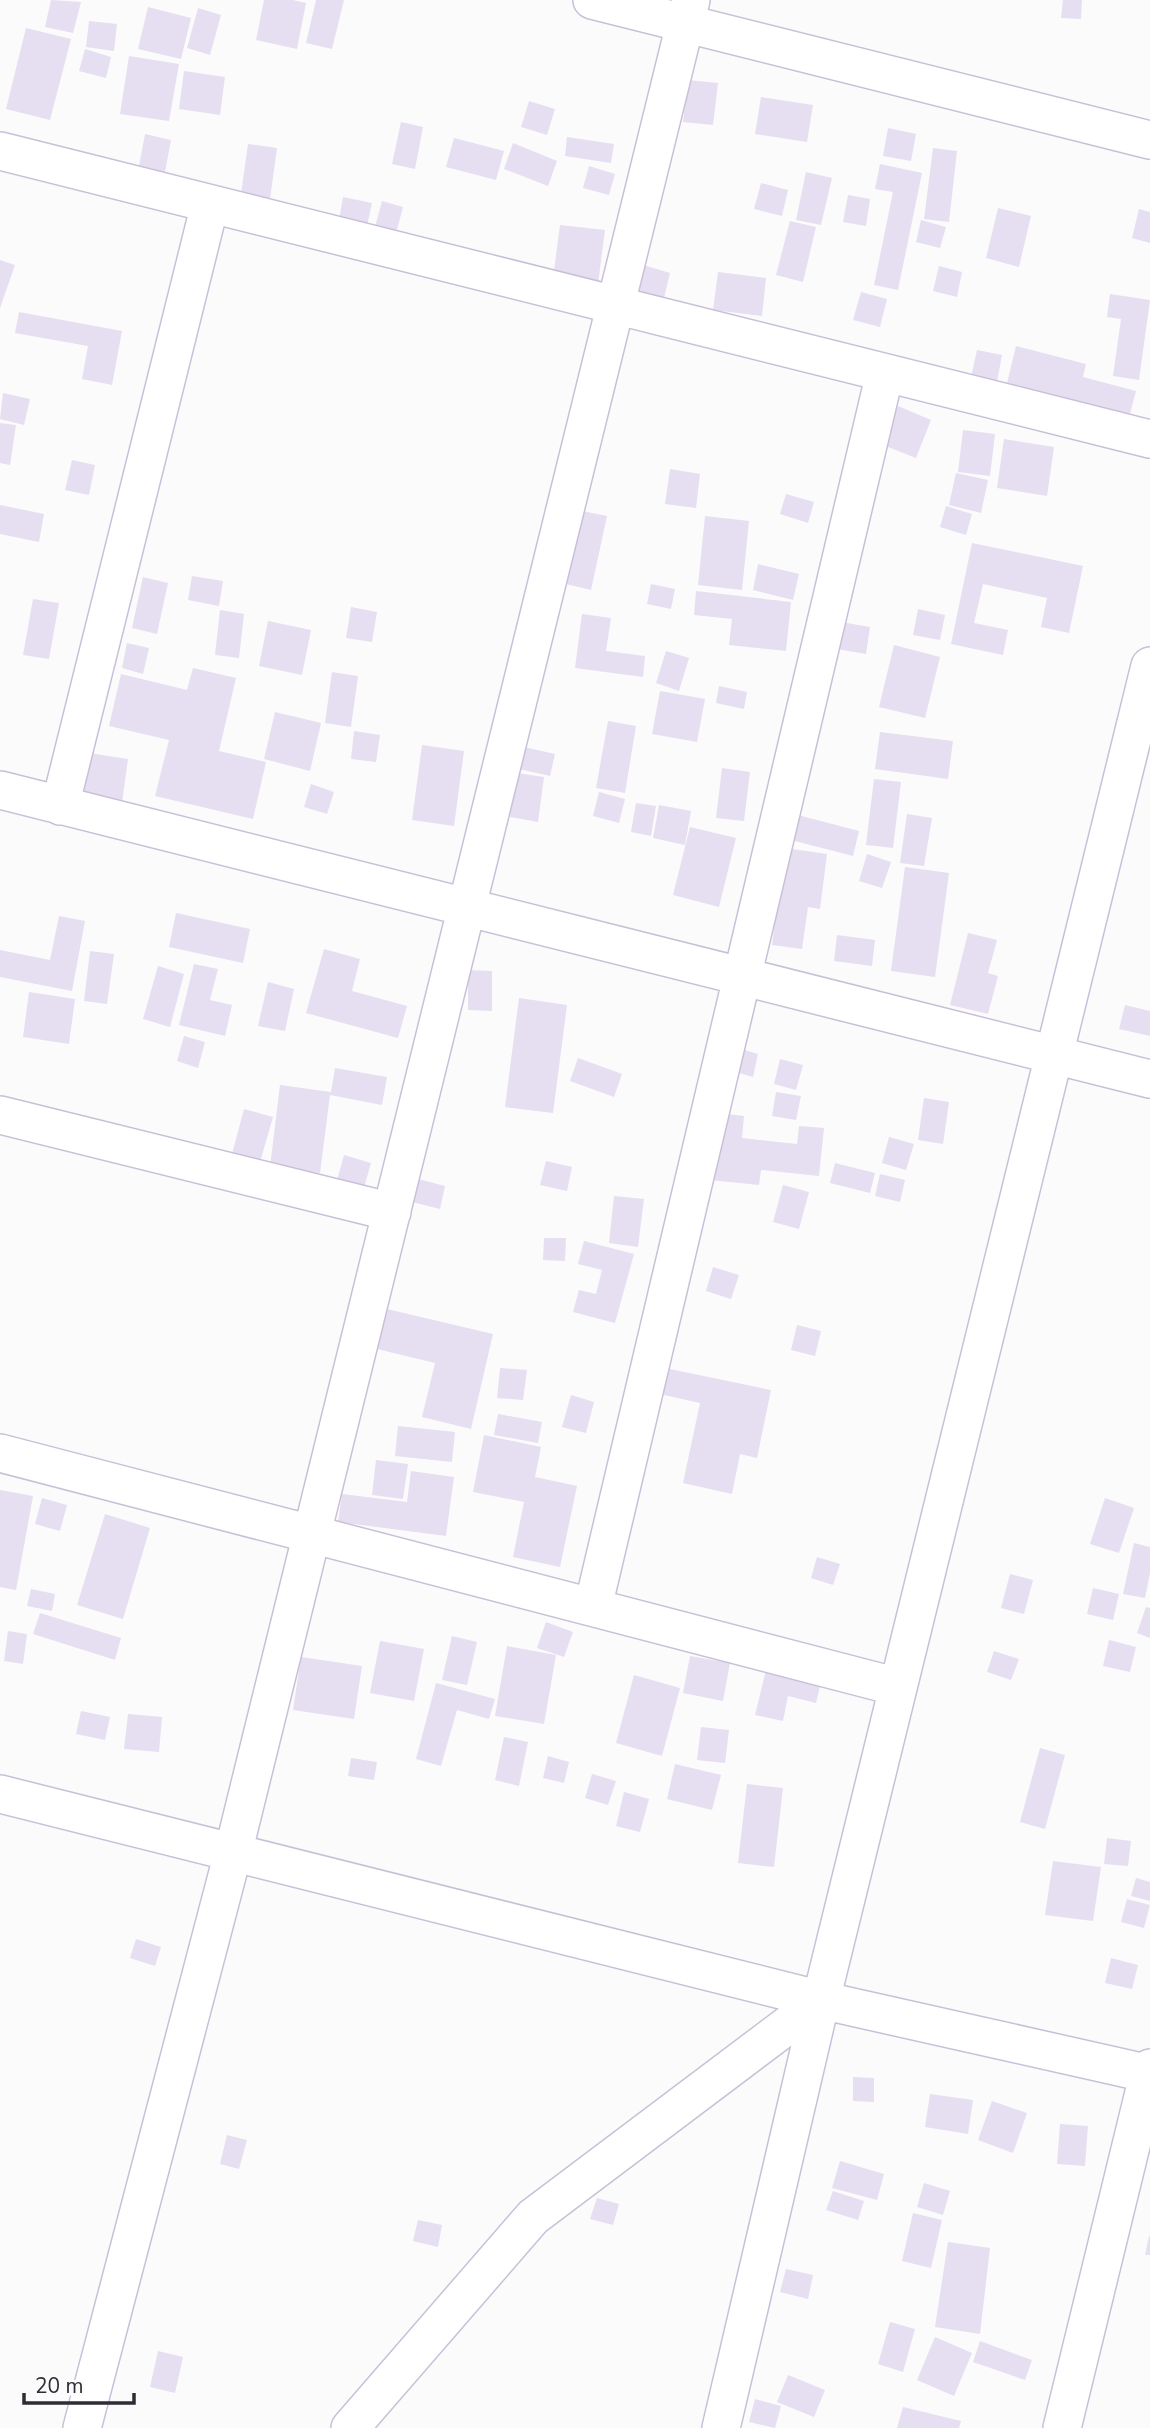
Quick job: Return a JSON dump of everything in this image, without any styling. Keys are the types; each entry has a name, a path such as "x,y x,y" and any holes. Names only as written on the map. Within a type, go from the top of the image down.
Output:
{"street":[{"path":"592,0 688,12 1150,140"},
{"path":"82,2428 233,1853 688,12"},
{"path":"0,151 1150,439"},
{"path":"60,806 210,204"},
{"path":"593,1607 885,373"},
{"path":"721,2428 821,2000 1150,666"},
{"path":"0,790 1150,1079"},
{"path":"0,1115 392,1212"},
{"path":"0,1453 898,1686"},
{"path":"0,1794 821,2000 1150,2072 1062,2428"},
{"path":"349,2428 533,2217 821,2000"}],"building":[{"path":"51,0 81,2 73,33 45,27"},
{"path":"264,0 306,3 297,49 256,40"},
{"path":"316,0 344,0 332,49 306,43"},
{"path":"1063,0 1082,0 1081,19 1061,18"},
{"path":"148,7 191,18 181,59 138,49"},
{"path":"198,8 221,15 210,55 187,48"},
{"path":"89,21 117,24 114,51 86,47"},
{"path":"26,28 71,39 50,120 6,109"},
{"path":"85,49 111,57 106,78 79,71"},
{"path":"129,56 179,64 169,121 120,114"},
{"path":"184,71 225,77 220,115 179,109"},
{"path":"688,80 718,83 713,125 683,122"},
{"path":"761,97 813,105 807,142 755,134"},
{"path":"529,101 555,109 547,135 521,127"},
{"path":"401,122 423,127 415,169 392,164"},
{"path":"888,128 916,134 911,161 883,156"},
{"path":"145,134 171,140 165,172 139,166"},
{"path":"567,137 614,144 611,163 565,156"},
{"path":"454,138 504,151 496,180 446,167"},
{"path":"513,143 557,161 548,186 504,169"},
{"path":"248,144 277,148 270,199 241,194"},
{"path":"933,148 957,151 949,222 924,219"},
{"path":"880,164 922,173 898,290 874,285 893,192 875,189"},
{"path":"589,166 615,174 609,195 583,188"},
{"path":"806,172 832,178 821,225 796,220"},
{"path":"761,183 788,190 782,216 754,209"},
{"path":"848,195 870,199 866,226 843,222"},
{"path":"343,197 372,203 367,226 339,220"},
{"path":"382,201 403,207 395,237 374,231"},
{"path":"998,208 1031,216 1019,267 986,258"},
{"path":"1139,209 1150,212 1150,243 1132,238"},
{"path":"921,220 946,227 940,248 916,242"},
{"path":"790,221 816,227 803,282 776,275"},
{"path":"560,225 605,230 598,284 553,278"},
{"path":"0,260 15,265 0,308"},
{"path":"643,265 670,273 664,298 636,290"},
{"path":"939,266 962,272 957,297 933,291"},
{"path":"718,272 766,278 762,316 713,310"},
{"path":"861,292 887,299 880,327 853,320"},
{"path":"1110,294 1150,300 1139,380 1113,376 1121,319 1107,317"},
{"path":"19,312 122,331 112,385 82,379 88,346 15,333"},
{"path":"1016,346 1086,364 1083,377 1136,391 1130,414 1007,383"},
{"path":"977,350 1002,355 997,382 971,377"},
{"path":"3,393 30,399 24,425 0,419"},
{"path":"898,406 931,420 916,458 883,445"},
{"path":"0,423 16,425 10,465 0,463"},
{"path":"963,430 995,434 990,476 958,472"},
{"path":"1004,439 1054,447 1047,496 997,488"},
{"path":"72,460 95,465 89,495 65,490"},
{"path":"670,469 700,474 696,508 665,504"},
{"path":"956,473 988,480 981,513 949,505"},
{"path":"786,494 814,502 808,523 780,514"},
{"path":"0,505 44,514 39,542 0,534"},
{"path":"946,506 972,514 966,535 940,527"},
{"path":"582,511 607,516 591,590 566,584"},
{"path":"705,516 749,521 742,590 698,585"},
{"path":"972,543 1083,566 1069,633 1041,627 1047,598 983,584 974,623 1008,630 1003,655 951,644"},
{"path":"758,564 799,574 793,600 753,590"},
{"path":"192,576 223,581 219,606 188,600"},
{"path":"143,577 168,583 157,634 132,628"},
{"path":"651,584 675,589 671,609 647,604"},
{"path":"696,591 791,602 786,651 729,645 732,619 694,615"},
{"path":"33,599 59,603 49,659 23,655"},
{"path":"351,607 377,612 372,642 346,638"},
{"path":"918,609 945,615 940,640 913,635"},
{"path":"220,610 244,614 239,658 215,655"},
{"path":"582,614 611,618 606,651 645,656 643,677 575,668"},
{"path":"268,621 311,630 302,675 259,666"},
{"path":"841,622 870,627 866,654 837,649"},
{"path":"127,643 149,648 143,674 122,668"},
{"path":"894,645 940,657 925,718 879,707"},
{"path":"666,651 689,658 679,691 656,683"},
{"path":"193,668 236,678 219,751 266,762 253,819 155,796 169,740 109,726 121,674 187,690"},
{"path":"332,672 358,676 351,727 325,723"},
{"path":"719,686 747,692 744,709 716,703"},
{"path":"660,691 705,699 697,742 652,734"},
{"path":"275,712 321,723 310,771 264,759"},
{"path":"608,721 636,726 625,793 596,788"},
{"path":"354,731 380,735 376,762 351,759"},
{"path":"880,732 953,741 948,779 875,769"},
{"path":"422,745 464,751 454,826 412,820"},
{"path":"524,747 555,754 550,776 519,769"},
{"path":"89,753 128,759 122,803 82,797"},
{"path":"722,768 750,772 744,821 716,818"},
{"path":"517,773 544,777 538,822 510,817"},
{"path":"874,779 901,782 893,848 866,845"},
{"path":"311,784 334,792 327,814 304,807"},
{"path":"599,792 625,799 619,823 593,816"},
{"path":"636,803 656,806 651,836 631,832"},
{"path":"659,805 691,811 685,845 653,838"},
{"path":"794,814 859,831 853,856 787,839"},
{"path":"907,814 932,818 924,866 900,863"},
{"path":"690,827 736,838 719,907 673,895"},
{"path":"785,848 827,854 820,909 808,907 802,949 772,945"},
{"path":"867,854 891,862 882,888 859,881"},
{"path":"905,867 949,873 935,977 891,971"},
{"path":"176,913 250,929 243,963 169,947"},
{"path":"59,916 85,921 72,991 0,977 0,950 50,960"},
{"path":"968,933 997,940 988,973 998,976 988,1014 950,1005"},
{"path":"837,935 875,940 872,966 834,961"},
{"path":"324,949 360,959 352,991 407,1006 398,1038 306,1013"},
{"path":"90,951 114,954 107,1004 84,1001"},
{"path":"194,964 218,969 210,1000 232,1005 225,1036 179,1025"},
{"path":"158,966 184,974 170,1027 143,1019"},
{"path":"468,970 492,971 492,1011 468,1010"},
{"path":"268,982 294,989 285,1031 258,1026"},
{"path":"29,992 75,999 69,1044 23,1037"},
{"path":"519,998 567,1005 553,1113 505,1107"},
{"path":"1125,1005 1150,1011 1150,1036 1119,1029"},
{"path":"184,1036 205,1042 198,1068 177,1061"},
{"path":"738,1048 758,1054 753,1077 732,1071"},
{"path":"578,1058 622,1074 614,1097 570,1081"},
{"path":"780,1059 803,1065 796,1090 774,1084"},
{"path":"335,1068 387,1077 382,1105 330,1095 320,1173 270,1167 280,1085 331,1092"},
{"path":"776,1092 801,1096 796,1120 772,1116"},
{"path":"924,1098 949,1102 943,1144 918,1140"},
{"path":"244,1109 273,1117 260,1162 232,1154"},
{"path":"718,1113 744,1116 742,1138 797,1144 799,1126 824,1128 819,1176 761,1170 759,1185 710,1180"},
{"path":"889,1137 914,1144 906,1170 882,1163"},
{"path":"344,1155 371,1163 358,1209 331,1202"},
{"path":"546,1161 572,1167 567,1191 540,1185"},
{"path":"835,1163 875,1173 870,1193 830,1183"},
{"path":"880,1174 905,1180 900,1202 875,1196"},
{"path":"418,1179 445,1186 440,1209 412,1202"},
{"path":"783,1185 809,1192 799,1229 773,1222"},
{"path":"614,1196 644,1199 638,1247 609,1243"},
{"path":"544,1238 566,1238 565,1261 543,1260"},
{"path":"584,1241 634,1254 615,1323 573,1312 579,1290 596,1294 602,1270 578,1264"},
{"path":"713,1267 739,1275 731,1299 706,1291"},
{"path":"387,1309 493,1334 471,1429 422,1417 435,1363 377,1349"},
{"path":"797,1325 821,1331 815,1356 791,1350"},
{"path":"660,1367 771,1390 757,1458 740,1454 732,1494 683,1483 700,1403 655,1393"},
{"path":"500,1368 527,1370 523,1400 497,1398"},
{"path":"571,1395 594,1402 586,1433 562,1427"},
{"path":"498,1414 542,1422 538,1443 494,1435"},
{"path":"398,1426 455,1432 452,1462 395,1456"},
{"path":"484,1435 541,1447 535,1477 577,1486 560,1567 513,1557 524,1502 473,1492"},
{"path":"376,1460 408,1464 403,1499 372,1495"},
{"path":"411,1471 454,1477 446,1536 338,1522 342,1494 407,1502"},
{"path":"0,1490 33,1496 16,1590 0,1587"},
{"path":"42,1498 67,1505 60,1531 35,1524"},
{"path":"1105,1498 1134,1508 1119,1553 1090,1544"},
{"path":"105,1514 150,1528 123,1619 77,1605"},
{"path":"1134,1543 1150,1547 1150,1573 1145,1598 1123,1594"},
{"path":"817,1557 840,1564 833,1585 811,1578"},
{"path":"1010,1574 1033,1580 1024,1614 1001,1608"},
{"path":"1093,1588 1119,1594 1113,1620 1087,1614"},
{"path":"31,1589 55,1594 52,1611 27,1606"},
{"path":"1146,1607 1150,1608 1150,1638 1137,1633"},
{"path":"40,1613 121,1638 115,1660 33,1634"},
{"path":"546,1622 573,1632 564,1657 537,1648"},
{"path":"8,1631 27,1634 23,1664 4,1661"},
{"path":"452,1636 477,1642 467,1685 442,1680"},
{"path":"1109,1640 1136,1647 1130,1672 1103,1666"},
{"path":"380,1641 424,1649 414,1701 370,1693"},
{"path":"507,1646 556,1655 544,1724 495,1716"},
{"path":"994,1651 1019,1659 1011,1680 987,1672"},
{"path":"690,1656 730,1663 723,1701 683,1693"},
{"path":"301,1657 362,1666 354,1719 293,1710"},
{"path":"766,1670 821,1682 816,1703 788,1696 783,1721 755,1715"},
{"path":"634,1675 680,1688 662,1756 616,1743"},
{"path":"436,1683 495,1699 489,1719 457,1710 441,1766 416,1759"},
{"path":"81,1711 110,1717 105,1740 76,1734"},
{"path":"128,1714 162,1717 159,1752 124,1749"},
{"path":"701,1727 729,1730 725,1763 697,1760"},
{"path":"504,1737 528,1742 519,1786 495,1780"},
{"path":"1040,1748 1065,1755 1045,1829 1020,1822"},
{"path":"548,1756 569,1762 564,1783 543,1778"},
{"path":"351,1758 377,1762 374,1780 348,1776"},
{"path":"675,1764 721,1775 712,1810 667,1799"},
{"path":"592,1774 616,1781 608,1805 585,1798"},
{"path":"747,1784 783,1788 774,1867 738,1863"},
{"path":"624,1792 649,1799 640,1832 616,1826"},
{"path":"1107,1838 1131,1841 1128,1866 1104,1864"},
{"path":"1053,1861 1101,1867 1093,1921 1045,1915"},
{"path":"1136,1878 1150,1882 1150,1901 1131,1896"},
{"path":"1127,1899 1150,1905 1144,1928 1121,1922"},
{"path":"136,1939 161,1947 155,1966 130,1958"},
{"path":"1111,1958 1138,1965 1132,1989 1105,1983"},
{"path":"853,2077 874,2078 874,2102 853,2101"},
{"path":"930,2094 973,2100 968,2134 925,2127"},
{"path":"992,2101 1027,2113 1013,2153 978,2140"},
{"path":"1060,2124 1088,2126 1085,2166 1057,2164"},
{"path":"227,2135 247,2140 239,2169 220,2164"},
{"path":"840,2161 884,2174 877,2200 832,2188"},
{"path":"924,2183 950,2191 943,2215 917,2207"},
{"path":"833,2191 864,2201 858,2220 826,2210"},
{"path":"597,2198 619,2204 613,2225 590,2219"},
{"path":"913,2213 942,2220 931,2268 902,2261"},
{"path":"418,2220 442,2225 438,2247 413,2241"},
{"path":"1149,2236 1150,2255 1145,2255"},
{"path":"948,2242 990,2248 980,2334 935,2327"},
{"path":"786,2269 813,2275 808,2299 780,2292"},
{"path":"890,2322 915,2329 903,2372 878,2364"},
{"path":"935,2337 972,2353 954,2396 917,2380"},
{"path":"980,2341 1032,2360 1025,2380 973,2362"},
{"path":"158,2351 183,2357 175,2393 150,2387"},
{"path":"788,2375 825,2390 814,2417 777,2402"},
{"path":"755,2399 781,2406 775,2428 749,2422"},
{"path":"903,2407 961,2421 959,2428 897,2428"}]}
